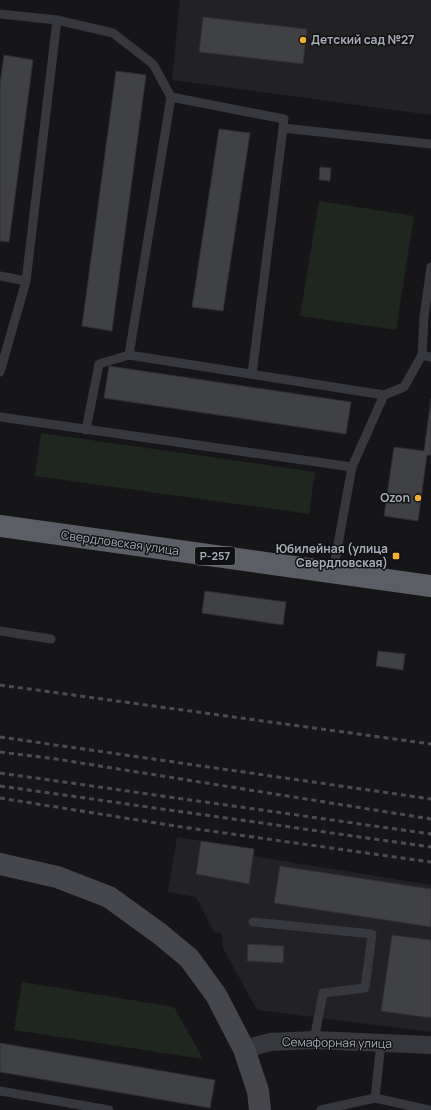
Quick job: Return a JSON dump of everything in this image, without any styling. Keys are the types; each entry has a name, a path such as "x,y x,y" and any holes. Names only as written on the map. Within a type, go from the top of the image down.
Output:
{"highway":[{"name":"Свердловская улица","path":"0,526 431,586"}],"main road":[{"path":"0,864 58,877 109,897 160,934 189,958 211,988 244,1050 258,1091 260,1110"}],"street":[{"name":"Семафорная улица","path":"244,1050 270,1042 314,1040 431,1045"}],"lane":[{"path":"0,14 57,20 113,33 153,64 171,97 129,355"},
{"path":"0,372 26,281 57,20"},
{"path":"171,97 284,119 252,374"},
{"path":"283,128 431,144"},
{"path":"86,430 99,364 129,355 384,395 404,387 427,356 424,317 431,267"},
{"path":"0,276 26,281"},
{"path":"333,572 352,467 384,395"},
{"path":"0,417 352,467"},
{"path":"0,631 50,639"},
{"path":"253,922 372,934 365,988 323,993 314,1040"},
{"path":"375,1098 381,1043"},
{"path":"0,1091 109,1110"},
{"path":"321,1110 375,1098 429,1110"}],"shaded area":[{"name":"Детский сад №27","path":"180,0 431,0 431,115 172,80"},
{"path":"319,201 414,216 396,330 300,316"},
{"path":"41,433 315,472 309,514 35,476"},
{"path":"177,837 254,849 253,856 431,885 431,1032 257,1010 223,948 221,933 214,932 196,897 168,892"},
{"path":"22,982 174,1007 203,1059 14,1030"}],"building":[{"path":"203,17 307,29 303,64 199,52"},
{"path":"4,55 33,60 9,242 0,241 0,84"},
{"path":"116,71 146,75 112,331 82,326"},
{"path":"219,129 250,133 223,311 192,307"},
{"path":"320,167 331,168 330,181 319,180"},
{"path":"109,366 351,402 346,434 104,398"},
{"path":"431,399 431,455 427,455 418,521 384,516 394,447 424,451"},
{"path":"205,591 286,602 283,625 202,613"},
{"path":"378,651 405,654 403,670 376,666"},
{"path":"201,841 254,849 249,884 196,874"},
{"path":"280,866 431,889 431,927 274,903"},
{"path":"392,935 431,940 431,1018 381,1011"},
{"path":"248,944 284,946 283,963 247,961"},
{"path":"0,1043 215,1080 210,1108 0,1072"}],"railway":[{"path":"0,685 431,744"},
{"path":"0,737 431,799"},
{"path":"0,752 56,759 431,819"},
{"path":"0,773 431,834"},
{"path":"0,786 431,847"},
{"path":"0,798 175,826 431,862"}],"place":[{"name":"Детский сад №27","path":"303,40"},
{"name":"Ozon","path":"418,498"},
{"name":"Юбилейная (улица Свердловская)","path":"396,556"}]}
